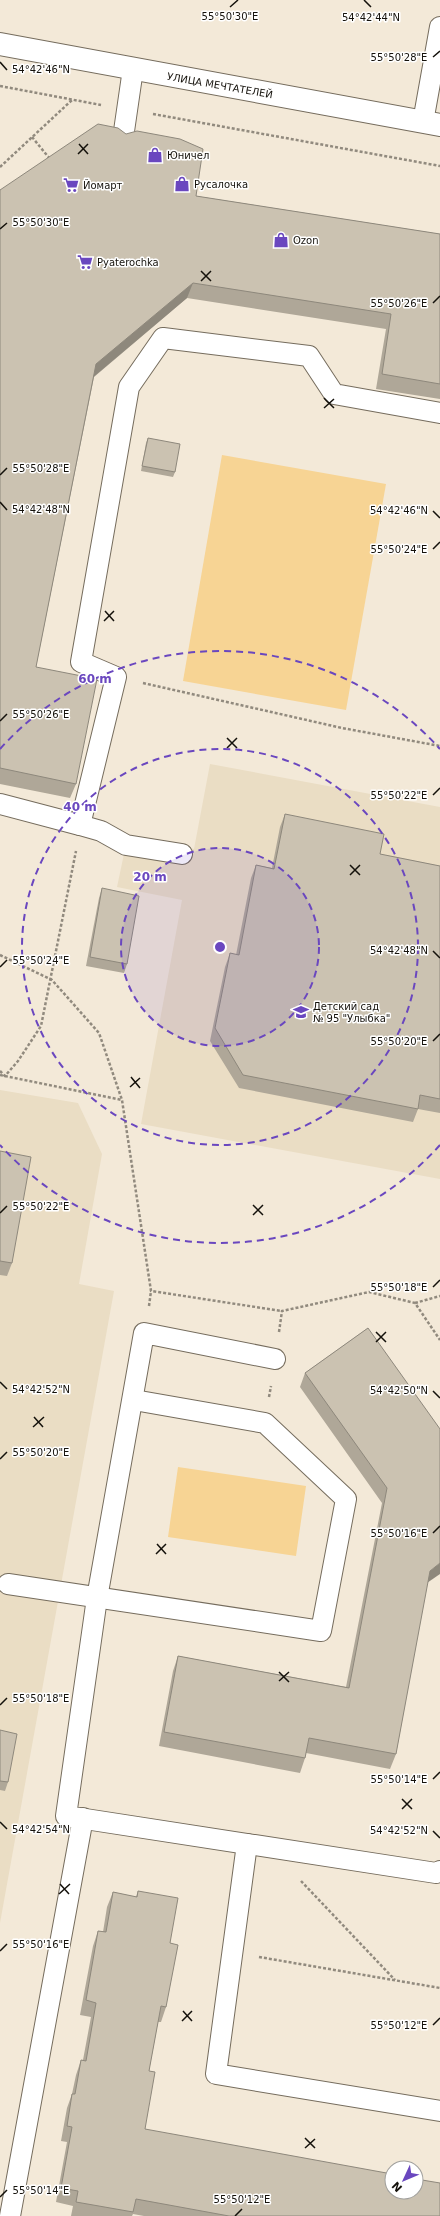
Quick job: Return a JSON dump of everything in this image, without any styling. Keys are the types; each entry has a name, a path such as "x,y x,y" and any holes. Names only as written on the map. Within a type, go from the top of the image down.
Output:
{"street":[{"name":"УЛИЦА МЕЧТАТЕЛЕЙ","path":"0,44 431,123"}],"lane":[{"path":"431,123 440,27"},
{"path":"123,138 133,69"},
{"path":"80,825 116,677 81,662 130,387 163,338 309,356 334,394 440,413"},
{"path":"0,804 101,831 126,845 182,854"},
{"path":"275,1359 144,1333 134,1400 97,1598 66,1816 436,1873 440,1871"},
{"path":"8,1584 321,1631 346,1499 265,1423 134,1400"},
{"path":"16,2215 83,1818"},
{"path":"247,1844 216,2074 440,2111"}],"path":[{"path":"0,86 440,166"},
{"path":"0,167 72,100"},
{"path":"32,137 54,164"},
{"path":"116,677 342,728 440,746"},
{"path":"5,1076 18,1061 41,1026 52,980 80,825"},
{"path":"0,955 52,980 99,1033 122,1100 151,1291 282,1312 369,1292 415,1303 440,1296"},
{"path":"0,1071 5,1076"},
{"path":"0,1075 122,1100"},
{"path":"415,1303 440,1340"},
{"path":"265,1423 282,1312"},
{"path":"269,1847 396,1980"},
{"path":"232,1952 440,1988"}],"shaded area":[{"path":"222,455 386,484 346,710 183,681"},
{"name":"Детский сад № 95 \"Улыбка\"","path":"210,764 440,807 440,1179 141,1124 182,900 117,887 128,835 194,849"},
{"path":"0,1090 78,1103 102,1154 79,1284 114,1291 0,1923"},
{"path":"178,1467 306,1486 296,1556 168,1537"}],"building":[{"path":"98,124 118,128 126,134 137,131 180,139 203,149 196,196 440,234 440,384 382,374 391,314 193,283 96,364 36,667 97,679 76,784 0,768 0,190"},
{"path":"148,438 180,444 175,472 142,466"},
{"path":"285,814 384,834 380,854 440,866 440,1099 420,1095 418,1109 243,1075 215,1028 230,953 239,955 256,865 274,869"},
{"path":"102,888 139,896 127,964 90,957"},
{"path":"0,1151 31,1157 12,1263 0,1261"},
{"path":"368,1328 440,1429 440,1563 430,1571 396,1754 309,1738 305,1758 164,1732 178,1656 349,1688 387,1488 305,1373"},
{"path":"0,1730 17,1734 8,1782 0,1781"},
{"path":"138,1891 178,1898 170,1943 178,1945 166,2007 161,2006 149,2071 155,2072 145,2129 384,2173 384,2200 424,2200 424,2180 440,2183 440,2216 229,2216 136,2199 133,2212 76,2202 78,2191 61,2188 72,2127 67,2126 72,2094 75,2094 81,2060 86,2061 96,2003 86,2000 98,1931 106,1932 113,1892 137,1897"}],"place":[{"name":"Юничел","path":"155,155"},
{"name":"Русалочка","path":"182,184"},
{"name":"Йомарт","path":"71,185"},
{"name":"Ozon","path":"281,240"},
{"name":"Pyaterochka","path":"85,262"},
{"name":"Детский сад № 95 \"Улыбка\"","path":"301,1012"}]}
